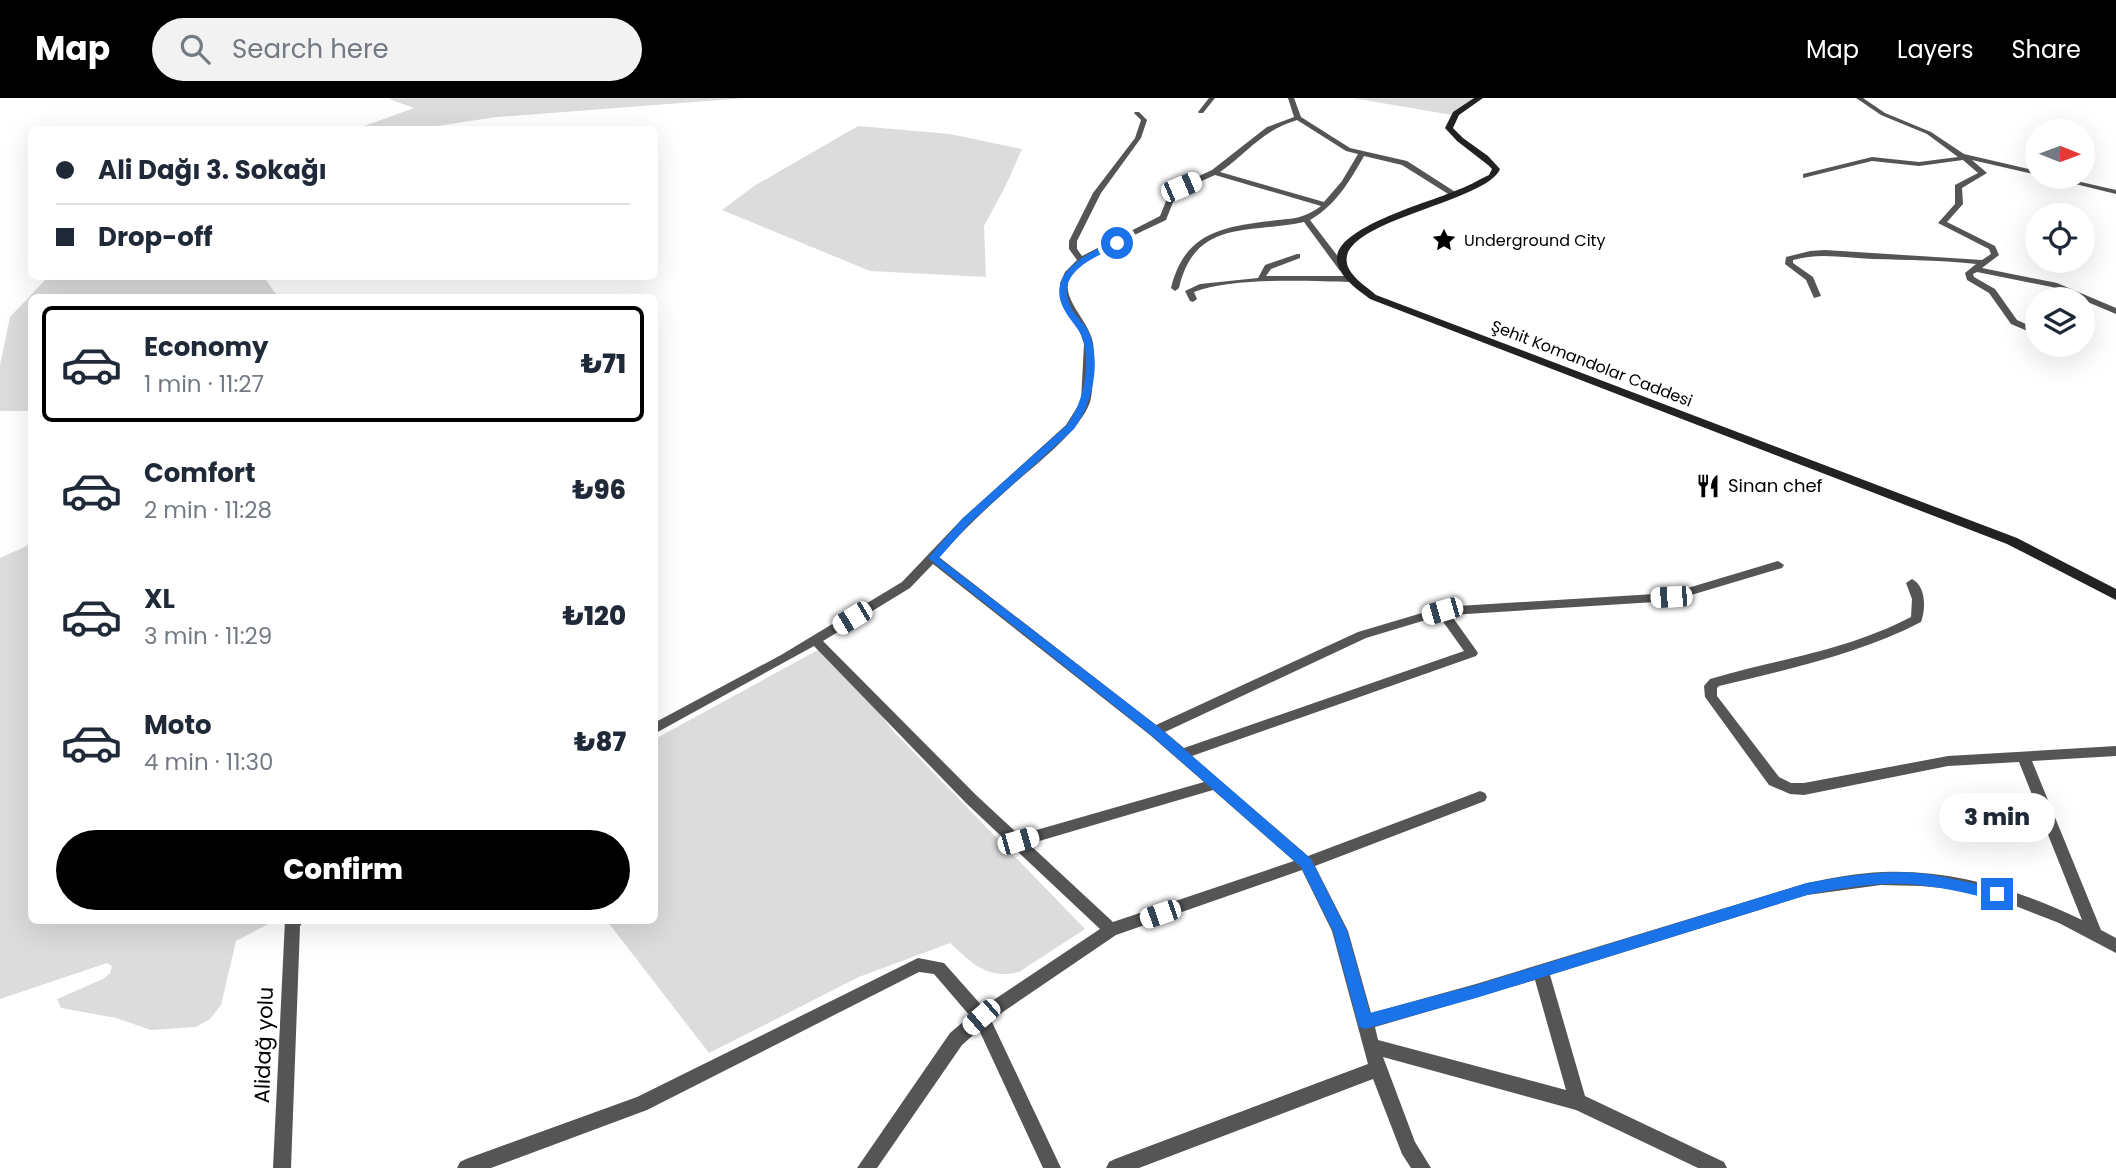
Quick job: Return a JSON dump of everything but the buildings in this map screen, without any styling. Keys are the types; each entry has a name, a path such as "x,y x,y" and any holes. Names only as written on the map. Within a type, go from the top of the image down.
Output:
{"main road":[{"path":"1343,269 1341,256 1350,240 1375,226 1456,195 1493,176 1496,169 1491,162 1456,138 1449,128 1456,114 1479,98"},
{"name":"Şehit Komandolar Caddesi","path":"1343,269 1373,297 2012,541 2116,595"}],"street":[{"path":"1201,112 1212,98"},
{"path":"1291,98 1298,118 1348,150 1404,163 1456,195"},
{"path":"1859,98 1884,114 1929,133 1983,173 1958,187 1959,204 1942,221 1947,227 1992,248 1995,256 1969,273 1970,278 1992,291 2014,322 2025,327"},
{"path":"1081,260 1073,249 1073,241 1097,193 1138,138 1144,120 1137,113"},
{"path":"658,727 815,640 906,585 966,521 1070,427 1086,401 1089,344 1087,336 1068,310 1063,291 1068,274 1081,260 1163,218 1169,210 1174,191 1215,173 1262,130 1298,118"},
{"path":"1175,288 1177,268 1190,251 1203,241 1243,227 1305,219 1326,205 1349,177 1362,153"},
{"path":"1806,176 1872,159 1919,164 1963,157 2025,170"},
{"path":"1215,173 1326,205"},
{"path":"2095,187 2116,192"},
{"path":"1305,219 1343,269"},
{"path":"1818,296 1813,283 1789,264 1789,259 1822,250 1860,256 1937,257 1985,263"},
{"path":"1266,280 1261,277 1268,267 1297,256"},
{"path":"1976,268 2054,285 2116,311"},
{"path":"1193,299 1189,291 1197,286 1266,280 1351,279"},
{"path":"933,558 1155,731 1306,863 1340,931 1378,1069 1408,1148 1422,1168"},
{"path":"1155,731 1362,635 1442,611 1671,597 1778,565"},
{"path":"1912,583 1919,612 1917,619 1900,628 1838,652 1715,681 1709,689 1711,697 1768,776 1782,786 1797,790 1919,765 2023,755 2116,751"},
{"path":"1182,754 1472,653 1442,611"},
{"path":"815,640 971,799 1111,930"},
{"path":"2023,755 2095,933"},
{"path":"1018,841 1214,784"},
{"path":"866,1168 956,1039 981,1017 1111,930 1306,863 1480,797"},
{"path":"1365,1022 1807,889 1851,881 1915,879 1974,888 2020,900 2095,933 2116,946"},
{"name":"Alidağ yolu","path":"282,1168 294,924"},
{"path":"466,1168 641,1104 918,965 938,968 981,1017 1052,1168"},
{"path":"1541,971 1578,1102"},
{"path":"1371,1046 1578,1102 1718,1168"},
{"path":"1115,1168 1378,1069"}],"shaded area":[{"path":"746,98 497,117 437,126 364,126 414,108 389,99"},
{"path":"1353,98 1480,98 1452,115"},
{"path":"858,126 950,134 1022,149 984,226 986,277 870,271 722,210 754,186"},
{"path":"45,280 266,280 276,294 32,294"},
{"path":"28,298 28,411 0,411 0,365 10,317"},
{"path":"28,545 28,924 268,924 236,941 221,1005 210,1019 196,1027 151,1030 116,1018 61,1008 57,999 103,979 110,973 112,966 107,963 0,999 0,558"},
{"path":"827,645 894,732 1085,929 1019,972 1008,974 989,972 981,968 950,943 859,977 709,1053 609,924 658,924 658,737"}],"place":[{"name":"Underground City","path":"1444,240"},
{"name":"Sinan chef","path":"1708,486"}],"route":[{"path":"1117,243 1081,260 1068,274 1064,283 1064,299 1068,310 1083,329 1089,344 1086,369 1088,390 1080,415 966,521 933,558 1155,731 1306,863 1340,931 1365,1022 1476,991 1807,889 1851,881 1892,878 1926,880 1997,894"}]}
